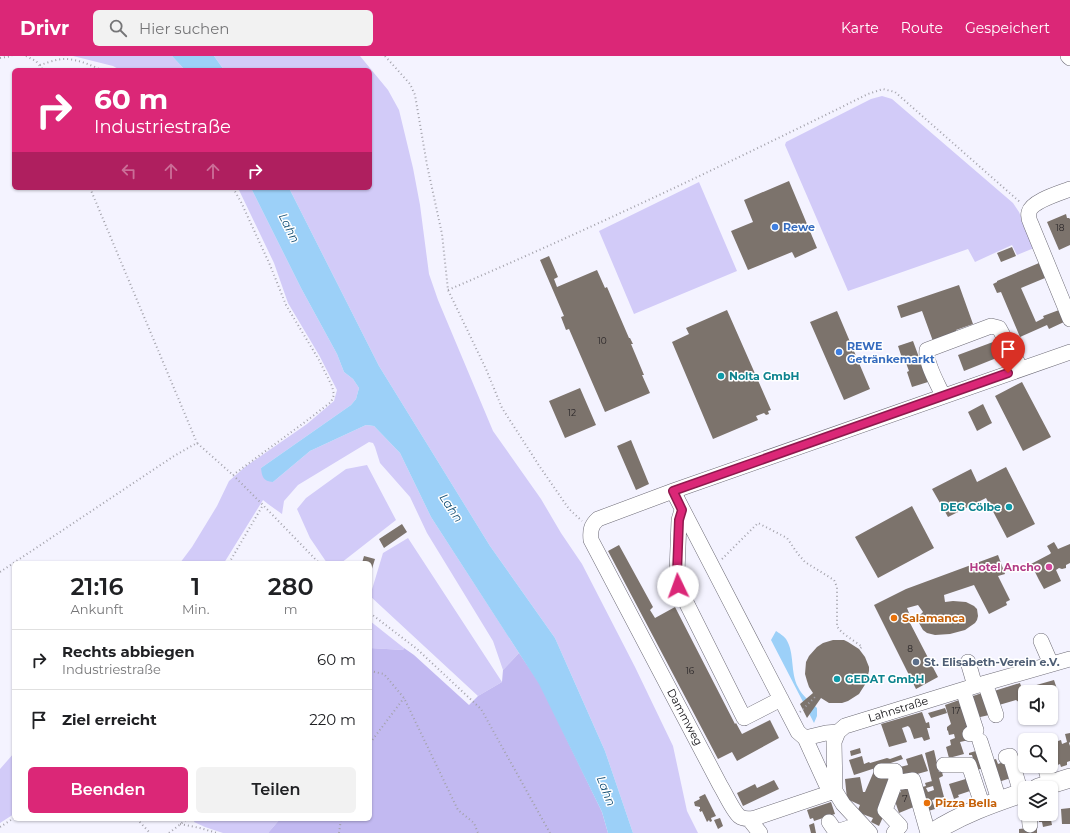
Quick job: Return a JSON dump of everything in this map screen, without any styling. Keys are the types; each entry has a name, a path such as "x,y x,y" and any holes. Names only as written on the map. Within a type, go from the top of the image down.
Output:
{"main road":[{"path":"932,833 951,822 991,804 1018,794"}],"street":[{"path":"1070,189 1041,200 1029,210 1028,216 1070,318"},
{"path":"943,396 926,355 927,350 991,326 999,328 1021,369"},
{"path":"592,527 598,519 673,491 1070,352"},
{"path":"673,491 798,732 804,738 826,784 835,790 843,804 864,830"},
{"path":"682,510 679,520 678,586 744,718 781,699"},
{"name":"Dammweg","path":"592,527 591,540 720,785 734,810 739,816 744,819 749,819 760,833"},
{"path":"1041,641 1051,664"},
{"name":"Lahnstraße","path":"838,732 845,726 854,722 1070,659"},
{"path":"968,662 974,686 975,738 991,804"},
{"path":"974,686 996,715"},
{"path":"804,738 838,732 834,742 835,790"},
{"path":"1006,757 1010,756 1035,781"},
{"path":"944,765 969,765 991,804"},
{"path":"881,771 895,771 896,780 885,810 900,826 894,833"},
{"path":"901,782 913,780 928,833"},
{"path":"749,819 835,790"},
{"path":"829,822 836,832 864,830"}],"path":[{"path":"0,58 12,56"},
{"path":"26,56 33,57 42,68"},
{"path":"385,56 410,84 415,95 427,165 442,234 448,290 486,369 502,408 569,509 583,522 592,527"},
{"path":"40,65 65,59 89,64 98,68"},
{"path":"448,290 625,211 868,94 883,89 895,92 1029,210"},
{"path":"91,190 197,443 263,504 317,561"},
{"path":"233,475 331,402 334,395 332,386 319,360 286,305 270,265 234,190"},
{"path":"16,561 174,456 197,443"},
{"path":"230,561 263,504"},
{"path":"719,561 758,522 787,538 805,562 834,580 837,587 837,626 839,631 862,647 859,649"},
{"path":"0,572 12,564"},
{"path":"372,615 417,649 481,709 550,833"},
{"path":"372,671 384,674 404,698 458,810 474,823 478,833"},
{"path":"803,710 816,696"},
{"path":"372,740 404,698"},
{"path":"0,827 12,819"},
{"path":"139,821 150,833"},
{"path":"169,833 184,821"},
{"path":"339,833 341,821"},
{"path":"180,824 217,833"}],"shaded area":[{"path":"73,56 172,56 183,68 116,68"},
{"path":"214,56 360,56 370,68 223,68"},
{"path":"372,71 388,90 399,110 420,205 429,274 438,300 493,431 541,499 561,533 582,564 635,667 673,746 687,811 698,833 633,833 605,751 555,638 490,546 379,366 290,190 372,190"},
{"path":"882,96 892,99 1013,203 1019,212 1034,248 1017,255 1012,245 975,262 968,249 848,291 785,145 786,142 871,99"},
{"path":"699,182 737,271 634,314 599,231"},
{"path":"239,190 252,190 301,288 337,354 344,372 353,379 359,388 356,399 351,405 261,468 273,482 310,451 366,425 374,426 400,453 431,517 519,653 503,670 493,641 427,533 410,497 380,463 373,443 369,442 298,485 284,501 282,514 263,500 225,561 182,561 192,547 217,506 229,481 245,467 307,424 334,401 337,390 319,355 288,303 274,263"},
{"path":"367,465 396,520 344,561 326,561 310,538 297,509 306,498 346,469"},
{"path":"408,538 502,682 478,696 372,598 372,589 383,553"},
{"path":"372,623 404,648 403,650 372,648"},
{"path":"372,648 403,650 404,648 414,655 469,705 478,696 502,682 503,670 519,653 540,684 602,812 608,833 268,833 278,821 372,821"},
{"path":"12,755 12,815 0,823 0,769"},
{"path":"278,821 268,833 223,833 194,822"}],"water":[{"path":"172,56 214,56 223,68 183,68"},
{"name":"Lahn","path":"252,190 290,190 379,366 490,546 555,638 605,751 633,833 608,833 602,812 539,684 431,517 400,453 374,426 366,425 310,451 273,482 265,480 261,468 351,405 356,399 359,388 353,379 344,372 337,354 301,288"},
{"path":"776,631 785,638 789,644 794,675 800,690 804,696 817,708 817,716 814,723 771,640"}],"building":[{"name":"Rewe","path":"789,181 817,248 795,258 792,252 748,270 731,231 753,222 744,200"},
{"path":"1066,214 1067,218 1070,219 1070,245 1059,250 1047,222"},
{"path":"1012,247 1016,256 1001,262 997,253"},
{"path":"549,256 558,277 554,279 557,287 597,270 605,288 607,287 633,344 631,344 650,393 605,412 569,329 566,330 561,317 564,316 540,260"},
{"path":"1039,263 1045,278 1021,288 1036,322 1044,318 1043,316 1059,310 1064,322 1049,329 1047,325 1020,337 1001,292 997,293 993,284"},
{"path":"959,285 973,324 956,330 957,336 934,344 922,311 901,318 897,306"},
{"name":"Nolta GmbH","path":"727,310 771,410 768,411 769,414 766,415 764,413 756,416 758,420 713,439 672,342 689,334 686,328"},
{"name":"REWE Getränkemarkt","path":"837,311 870,389 844,400 810,322"},
{"path":"913,341 928,382 912,387 907,372 909,371 906,363 904,364 898,346"},
{"path":"993,342 999,357 964,371 958,355"},
{"path":"1022,382 1051,437 1023,451 995,396"},
{"path":"580,388 596,425 565,438 549,401"},
{"path":"983,404 992,423 977,431 968,412"},
{"path":"631,440 649,484 636,490 617,446"},
{"name":"DEG Cölbe","path":"1006,467 1035,524 1007,538 986,498 948,517 932,489 971,469 977,482"},
{"path":"912,506 934,548 878,578 855,537"},
{"path":"402,524 407,532 384,548 379,539"},
{"name":"Hotel Ancho","path":"1054,542 1058,549 1070,544 1070,563 1066,565 1066,568 1059,568 1056,570 1061,581 1044,589 1031,564 1050,554 1051,553 1047,546"},
{"path":"619,545 653,607 650,610 655,618 675,607 735,724 736,723 742,734 770,720 779,738 737,761 732,752 718,759 608,551"},
{"path":"998,555 1005,574 998,576 1010,600 1006,602 1007,605 989,614 974,585 944,595 945,602 966,602 977,609 977,620 965,630 950,634 935,635 927,633 923,630 919,623 920,615 923,612 918,605 907,608 911,618 909,621 938,677 916,689 874,605 906,589"},
{"path":"364,556 375,559 372,569 372,561 363,561"},
{"name":"GEDAT GmbH","path":"833,640 844,640 859,649 865,657 869,667 866,683 859,694 842,703 829,703 821,698 807,718 800,704 813,693 809,687 805,674 806,662 817,647 823,643"},
{"path":"1054,680 1056,685 1036,685"},
{"path":"1020,683 1021,685 1018,685 1018,702 1016,700 999,705 994,691"},
{"path":"982,693 989,715 976,718 970,697"},
{"path":"962,699 971,729 969,740 960,742 964,754 949,758 946,747 951,745 950,740 955,738 954,734 949,735 947,730 947,727 951,724 945,705"},
{"path":"945,708 947,713 931,718 928,713"},
{"path":"922,712 926,723 929,722 930,728 927,728 930,739 924,741 922,737 914,739 908,726 902,728 907,742 889,747 881,724"},
{"path":"1070,733 1070,761 1067,762 1067,765 1061,767 1060,764 1058,765 1058,741 1061,740 1062,744 1067,742 1065,734"},
{"path":"860,748 861,753 851,756 850,751"},
{"path":"934,750 939,772 942,772 943,776 939,778 944,797 932,800 935,809 925,812 918,788 926,786 925,783 932,781 925,753","holes":["933,785 934,790 928,792 926,788"]},
{"path":"979,750 985,768 976,770 972,755 969,755 969,753"},
{"path":"922,754 928,771 903,778 900,767 908,765 906,759"},
{"path":"901,755 903,759 854,775 849,760 862,756 864,764 887,758 890,759"},
{"path":"996,759 998,764 1006,761 1011,778 995,783 989,761"},
{"path":"874,771 894,779 879,815 883,817 879,826 871,822 873,818 857,812 860,805 847,799 845,779 860,777 863,792 865,792"},
{"path":"969,778 973,790 958,795 959,797 954,799 949,784"},
{"path":"774,780 779,789 743,806 737,793 755,784 757,788"},
{"path":"909,786 916,806 899,813 893,795 901,792 900,789"},
{"path":"705,794 716,816 711,818 712,821 710,822 709,820 707,822 702,811 700,812 700,807 695,806 694,802"},
{"path":"831,802 835,814 814,821 813,818 810,819 807,810"},
{"path":"1070,808 1070,824 1062,824 1061,809"},
{"path":"720,818 723,826 718,829 714,820"},
{"path":"1051,821 1052,825 1043,827 1042,822 1039,822"},
{"path":"814,823 816,833 811,833 809,825"},
{"path":"1037,827 1037,833 1019,833 1019,829"}],"place":[{"name":"Rewe","path":"775,227"},
{"name":"REWE Getränkemarkt","path":"839,352"},
{"name":"Nolta GmbH","path":"721,376"},
{"name":"DEG Cölbe","path":"1009,507"},
{"name":"Hotel Ancho","path":"1049,567"},
{"name":"Salamanca","path":"894,618"},
{"name":"St. Elisabeth-Verein e.V.","path":"916,662"},
{"name":"GEDAT GmbH","path":"837,679"},
{"name":"Pizza Bella","path":"927,803"}],"route":[{"path":"678,586 679,520 682,510 673,491 1008,373"}]}
